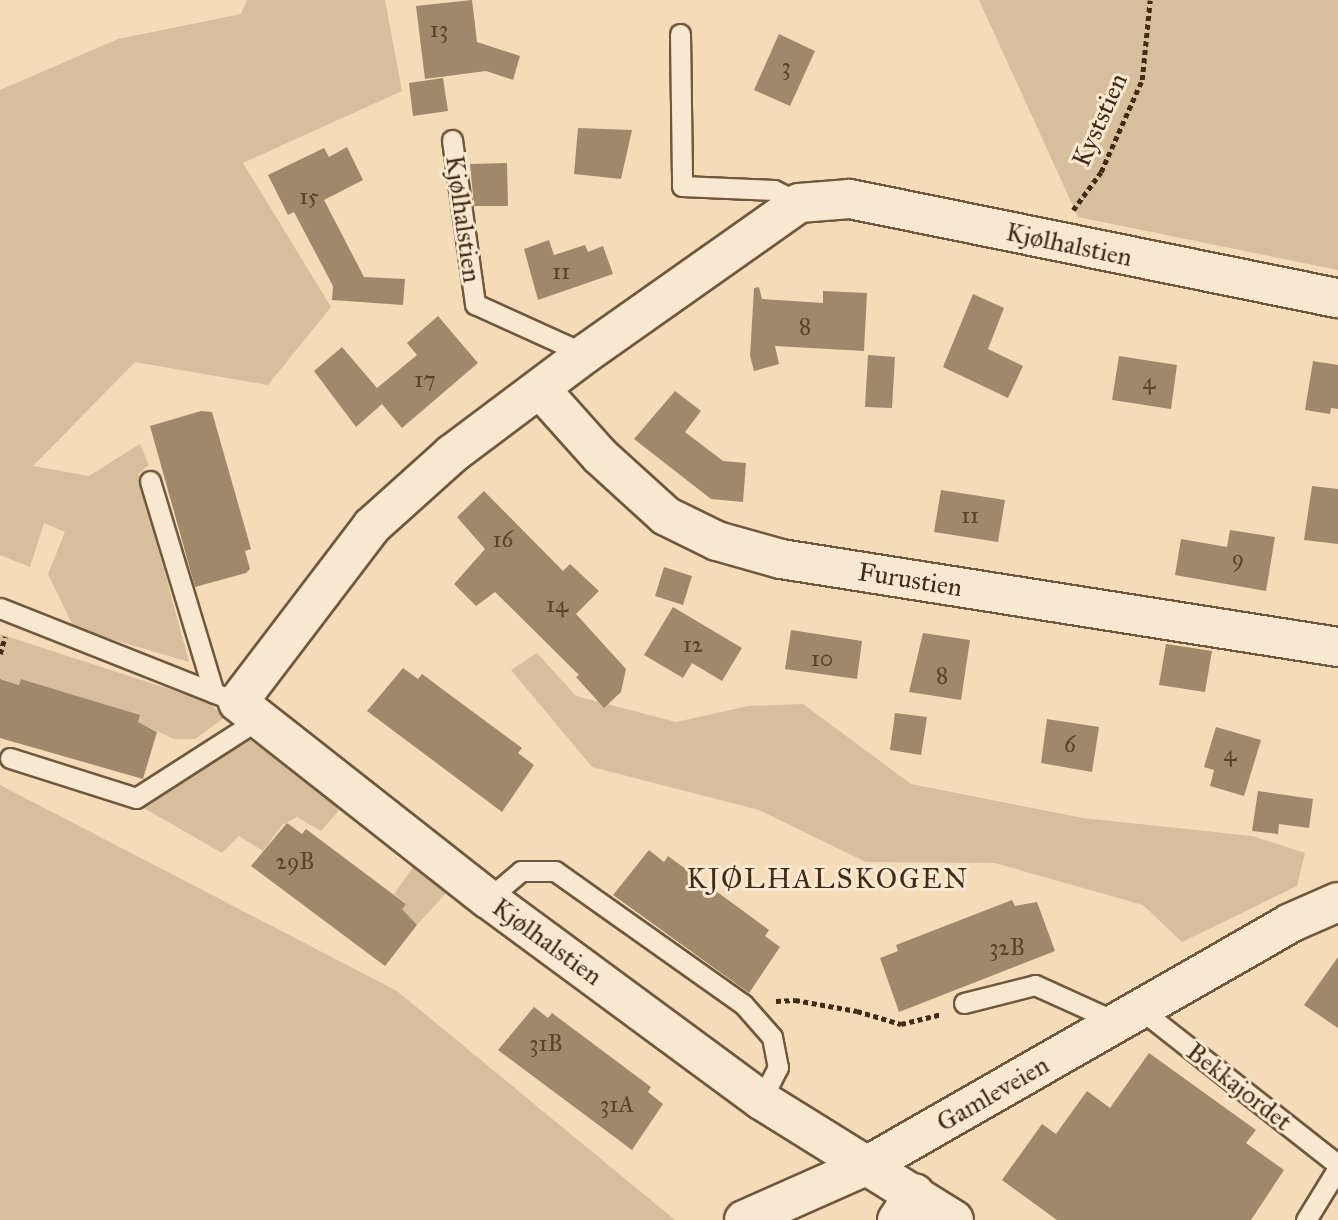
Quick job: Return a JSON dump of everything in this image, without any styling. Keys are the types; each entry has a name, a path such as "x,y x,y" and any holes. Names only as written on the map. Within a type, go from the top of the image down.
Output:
{"street":[{"name":"Kjølhalstien","path":"799,203 850,199 1338,298"},
{"path":"237,705 372,526 452,454 541,390 585,354 799,203"},
{"name":"Furustien","path":"541,390 600,456 666,516 717,541 781,559 1338,647"},
{"name":"Kjølhalstien","path":"237,705 488,899 761,1100 868,1165"},
{"name":"Gamleveien","path":"744,1220 868,1165 1290,923 1338,902"},
{"path":"868,1165 906,1206 954,1220"}],"lane":[{"name":"Kjølhalstien","path":"680,34 682,186 774,190 799,203"},
{"name":"Kjølhalstien","path":"452,140 475,304 585,354"},
{"path":"10,758 136,798 237,705 150,481"},
{"name":"Kjølhalstien","path":"0,608 237,705"},
{"path":"488,899 521,871 555,871 743,1004 772,1037 778,1067 761,1100"},
{"path":"964,1003 1035,985 1129,1015"},
{"name":"Bekkajordet","path":"1129,1015 1338,1167 1306,1220"}],"path":[{"name":"Kyststien","path":"1050,241 1101,172 1142,80 1150,0"},
{"path":"743,1004 795,1000 901,1024 931,1020 964,1003"}],"shaded area":[{"path":"247,0 385,0 402,91 243,163 331,307 268,385 135,362 33,466 89,476 140,444 149,465 138,474 189,662 74,628 48,574 65,532 44,523 30,567 0,555 0,90 118,39 241,14"},
{"path":"979,0 1338,0 1338,270 1078,217"},
{"path":"0,634 209,702 224,718 195,739 174,739 138,722 139,715 22,679 19,685 2,679 0,683"},
{"path":"537,653 576,696 676,722 748,706 803,704 911,784 1083,818 1252,836 1305,853 1297,886 1182,942 1143,905 995,863 866,862 759,810 592,767 511,670"},
{"path":"248,739 343,806 321,831 297,817 282,825 263,851 239,836 222,853 142,807"},
{"path":"0,785 397,991 675,1220 0,1220"},
{"path":"416,863 449,890 417,925 402,909 406,903 394,894"}],"building":[{"path":"472,0 477,42 520,56 513,80 486,71 425,79 416,6"},
{"path":"779,34 815,51 790,106 754,90"},
{"path":"443,78 448,111 413,116 409,83"},
{"path":"578,128 632,130 621,179 574,174"},
{"path":"347,147 363,180 324,200 364,277 405,279 403,305 332,300 333,286 294,212 288,215 268,175 324,148 329,157"},
{"path":"507,163 508,206 474,206 470,164"},
{"path":"549,240 554,255 585,245 588,252 603,246 613,274 538,300 524,249"},
{"path":"759,287 762,299 823,303 823,291 867,293 864,351 775,346 779,364 754,371 750,356 754,288"},
{"path":"973,294 1004,308 988,349 1023,366 1008,398 943,367"},
{"path":"438,316 478,363 402,428 382,404 356,427 314,371 342,347 377,388 417,355 407,343"},
{"path":"868,355 895,357 892,408 865,407"},
{"path":"1119,356 1177,365 1171,409 1112,400"},
{"path":"1313,361 1338,365 1338,409 1331,408 1330,414 1305,410"},
{"path":"675,391 701,411 685,432 723,461 746,463 743,502 711,499 634,439"},
{"path":"201,411 212,412 251,549 245,551 250,569 246,573 195,587 150,426"},
{"path":"1312,486 1338,489 1338,544 1304,540"},
{"path":"941,490 1005,500 998,542 934,532"},
{"path":"484,491 563,571 570,564 599,591 576,614 626,669 621,692 604,708 576,677 579,675 495,592 476,606 454,584 485,549 457,517"},
{"path":"1230,530 1275,537 1266,591 1175,575 1181,539 1227,547"},
{"path":"664,567 692,576 683,605 655,596"},
{"path":"673,607 742,648 722,681 692,663 683,678 644,655"},
{"path":"791,630 862,641 857,679 785,669"},
{"path":"923,633 970,640 961,700 909,692"},
{"path":"1166,644 1212,651 1205,692 1159,685"},
{"path":"403,668 418,679 422,674 522,748 518,753 534,765 502,812 367,711"},
{"path":"0,679 19,685 21,679 140,715 138,722 157,732 143,779 0,738"},
{"path":"895,713 927,717 921,755 890,750"},
{"path":"1047,719 1099,727 1092,772 1041,763"},
{"path":"1216,727 1261,740 1244,796 1210,786 1214,770 1204,767"},
{"path":"1258,791 1313,799 1309,828 1279,824 1278,834 1252,831"},
{"path":"287,823 302,834 306,829 406,904 402,909 417,925 385,966 251,866"},
{"path":"649,850 664,862 668,856 769,930 765,936 780,947 749,993 613,895"},
{"path":"1012,900 1015,906 1037,902 1055,951 899,1012 880,958 898,951 896,945"},
{"path":"1338,957 1338,1028 1304,1005"},
{"path":"534,1007 548,1018 552,1013 651,1087 648,1092 663,1104 632,1150 498,1050"},
{"path":"1149,1053 1256,1130 1246,1143 1284,1170 1251,1220 1057,1220 1002,1180 1042,1124 1056,1134 1087,1091 1110,1108"}],"district":[{"name":"KJØLHALSKOGEN","path":"828,879"}]}
